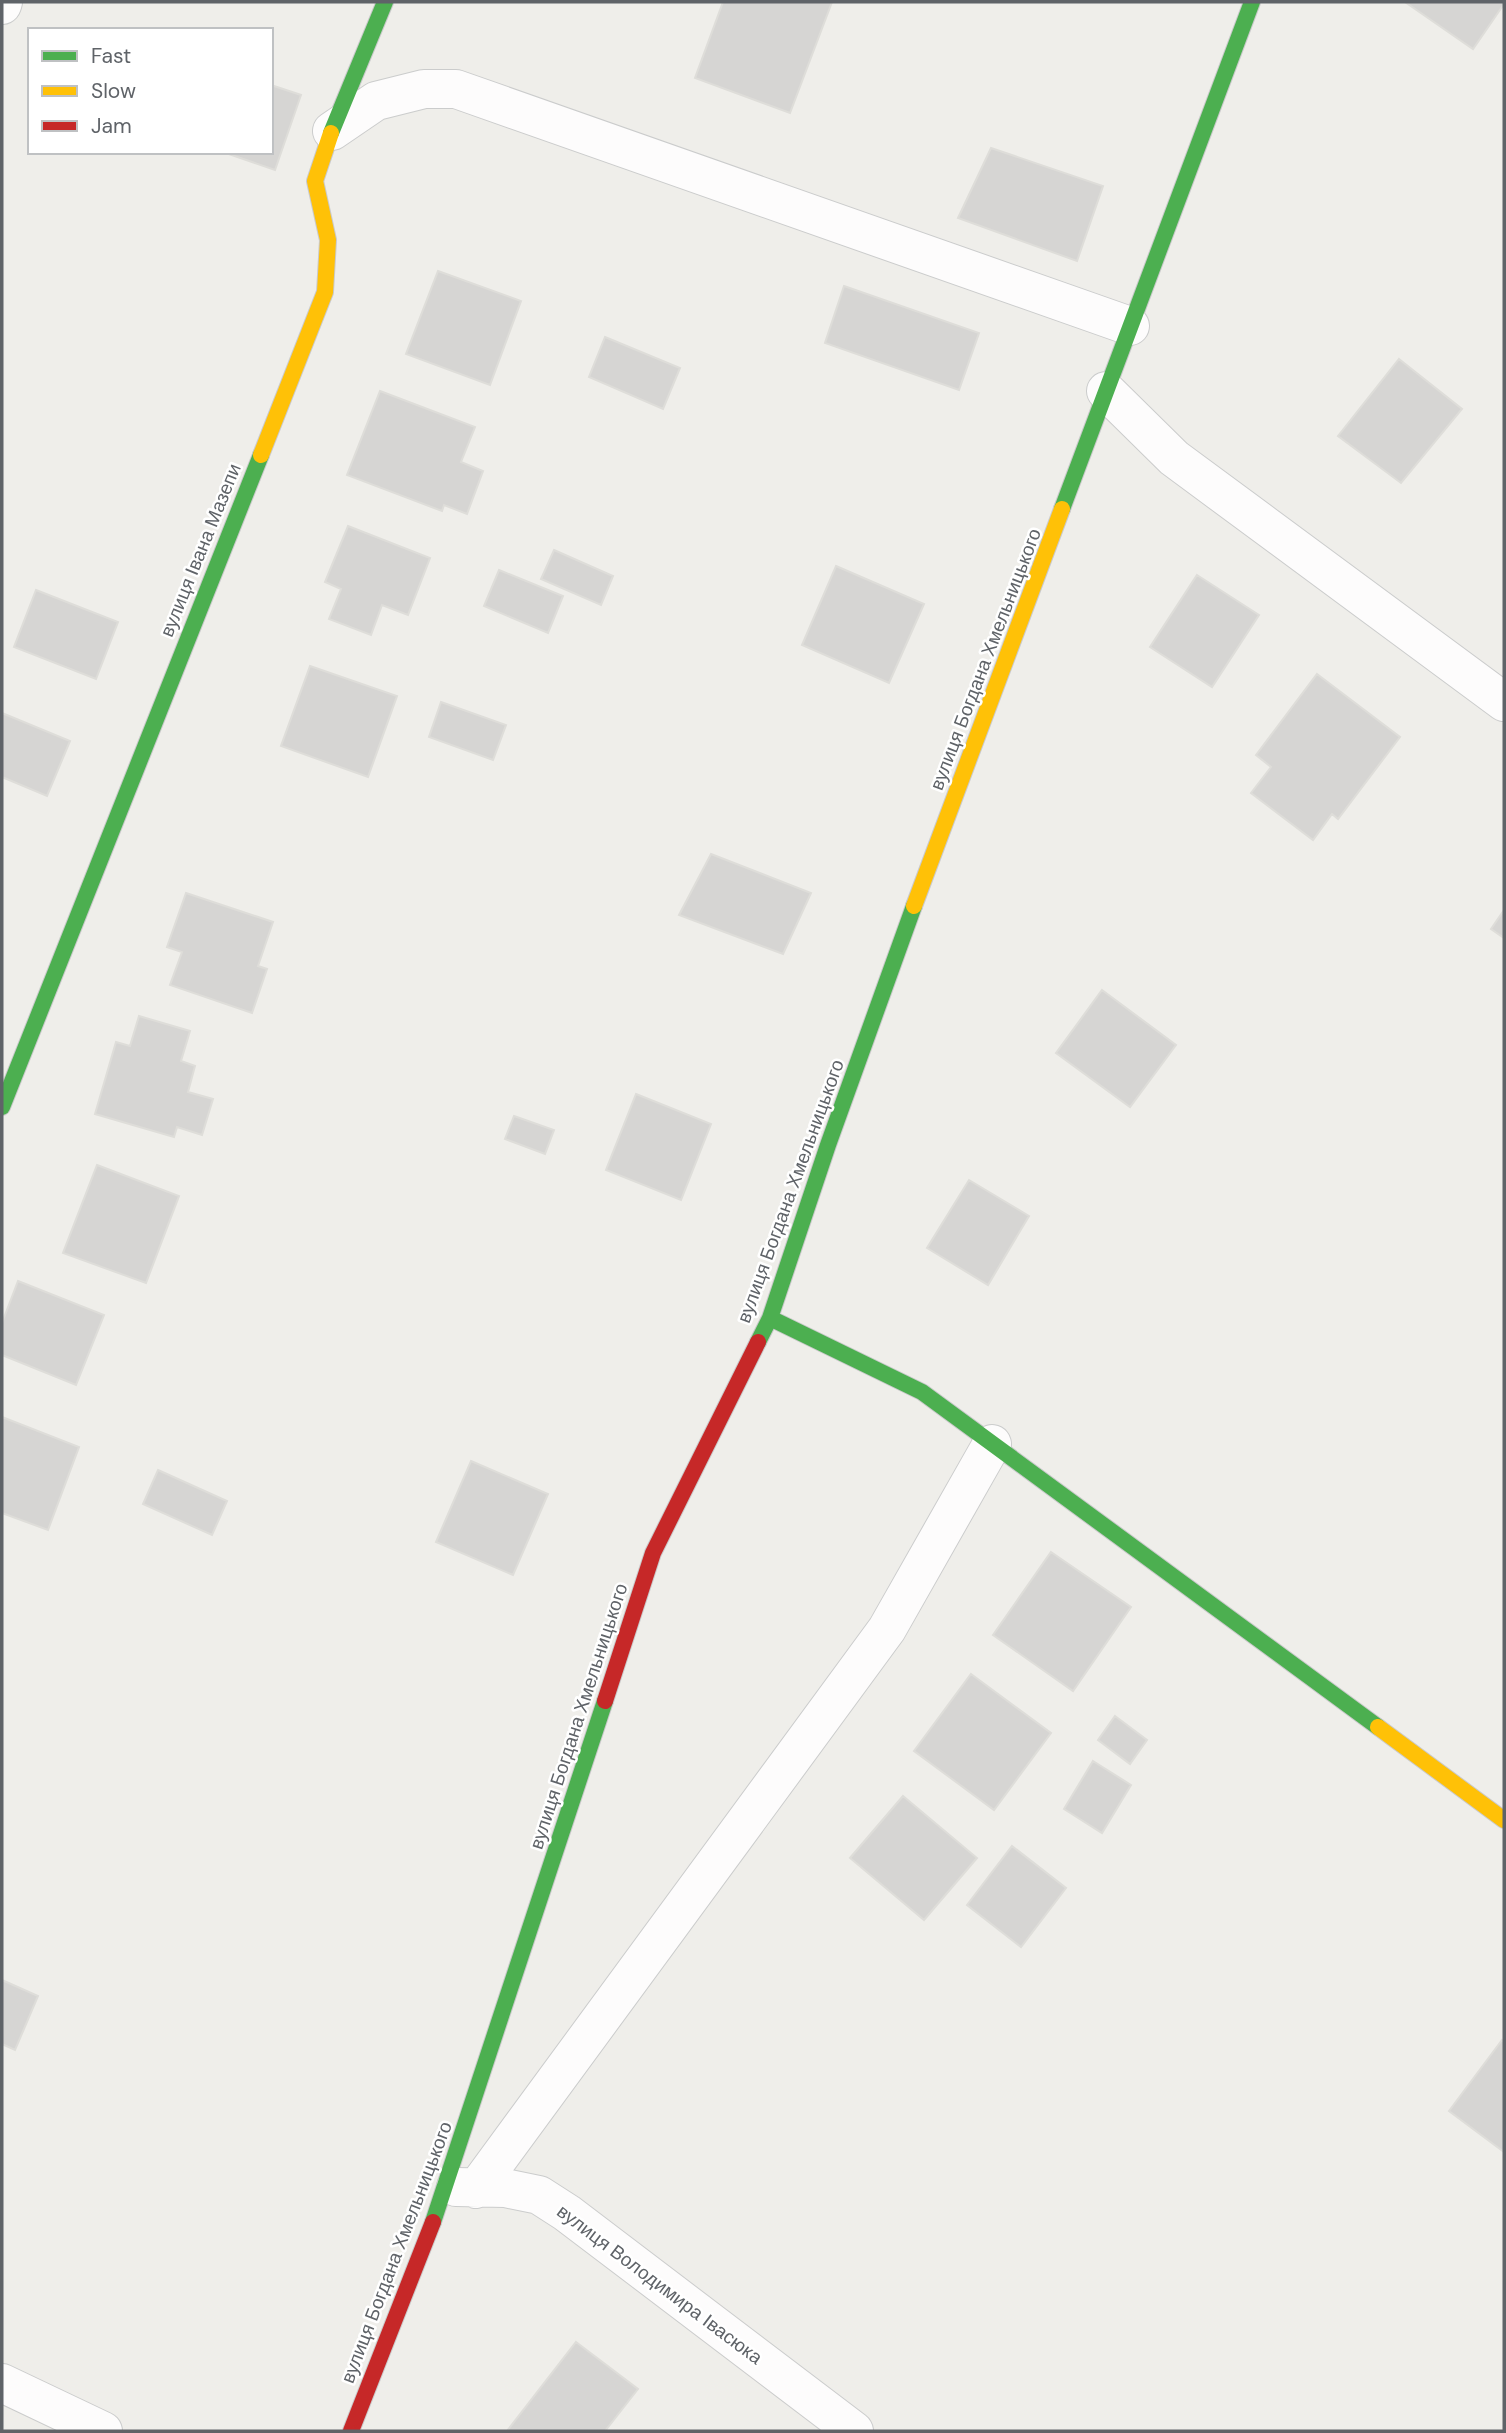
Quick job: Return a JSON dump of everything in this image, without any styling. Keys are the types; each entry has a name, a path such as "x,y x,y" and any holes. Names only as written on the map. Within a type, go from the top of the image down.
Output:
{"street":[{"name":"вулиця Івана Мазепи","path":"2,1107 325,292 328,240 315,181 332,131 386,2"},
{"name":"вулиця Богдана Хмельницького","path":"351,2431 461,2188 653,1553 770,1318 828,1145 918,897 1252,2"},
{"path":"332,131 376,101 424,89 456,89 1130,326"},
{"path":"1107,391 1174,458 1504,702"},
{"path":"770,1318 922,1392 1504,1820"},
{"path":"461,2188 887,1629 992,1444"},
{"name":"вулиця Володимира Івасюка","path":"461,2188 505,2188 539,2195 567,2213 854,2431"},
{"path":"2,2383 103,2431"}],"building":[{"path":"723,2 832,2 790,113 695,78"},
{"path":"1405,2 1504,2 1504,4 1473,49"},
{"path":"273,86 301,95 275,170 229,154 273,154"},
{"path":"991,148 1103,186 1077,261 958,218"},
{"path":"438,271 521,301 490,385 406,354"},
{"path":"844,286 979,333 959,390 825,343"},
{"path":"605,337 680,368 663,409 589,377"},
{"path":"1399,359 1462,409 1401,483 1338,436"},
{"path":"380,391 475,427 461,462 483,471 467,514 444,505 442,511 347,475"},
{"path":"348,526 430,558 408,615 382,605 371,635 329,619 341,589 325,582"},
{"path":"554,550 613,576 601,605 541,579"},
{"path":"836,566 924,604 889,683 802,645"},
{"path":"499,570 563,596 548,633 484,606"},
{"path":"1197,575 1259,615 1212,687 1150,647"},
{"path":"36,590 118,622 96,679 14,647"},
{"path":"310,666 397,696 368,777 281,746"},
{"path":"1317,674 1400,737 1338,819 1332,814 1313,840 1251,793 1271,767 1256,755"},
{"path":"441,702 506,725 493,760 429,737"},
{"path":"2,713 70,741 47,796 2,777"},
{"path":"711,854 811,893 783,954 679,915"},
{"path":"186,893 273,922 258,966 267,969 252,1013 170,985 182,952 167,947"},
{"path":"1504,910 1504,938 1491,929"},
{"path":"1102,990 1176,1045 1130,1107 1056,1053"},
{"path":"139,1016 190,1031 181,1061 195,1066 188,1092 213,1099 202,1135 177,1127 174,1137 95,1114 116,1042 130,1046"},
{"path":"636,1094 711,1124 681,1200 606,1170"},
{"path":"514,1116 554,1130 545,1154 505,1139"},
{"path":"97,1165 179,1196 146,1283 63,1253"},
{"path":"969,1180 1029,1216 988,1285 927,1248"},
{"path":"18,1281 104,1315 76,1385 2,1355 2,1323"},
{"path":"2,1417 79,1447 48,1530 2,1513"},
{"path":"471,1461 548,1494 513,1575 436,1542"},
{"path":"158,1470 227,1501 212,1535 143,1504"},
{"path":"1051,1552 1131,1607 1073,1691 993,1635"},
{"path":"971,1674 1051,1733 994,1810 914,1751"},
{"path":"1115,1716 1147,1740 1130,1764 1098,1740"},
{"path":"1093,1761 1131,1785 1102,1833 1064,1809"},
{"path":"903,1796 977,1858 924,1920 850,1858"},
{"path":"1012,1846 1066,1888 1021,1947 967,1905"},
{"path":"2,1980 38,1996 15,2050 2,2044"},
{"path":"1502,2040 1504,2042 1504,2152 1449,2111"},
{"path":"576,2342 638,2389 605,2431 507,2431"}],"traffic: fast":[{"path":"331,133 385,2"},
{"path":"1062,509 1252,2"},
{"path":"2,1107 261,455"},
{"path":"758,1342 770,1318 828,1145 914,906"},
{"path":"770,1318 922,1392 1378,1727"},
{"path":"433,2222 605,1701"}],"traffic: slow":[{"path":"261,455 325,292 328,240 315,181 331,133"},
{"path":"914,906 1062,509"},
{"path":"1378,1727 1504,1820"}],"traffic: jam":[{"path":"605,1701 653,1553 758,1342"},
{"path":"351,2431 433,2222"}]}
